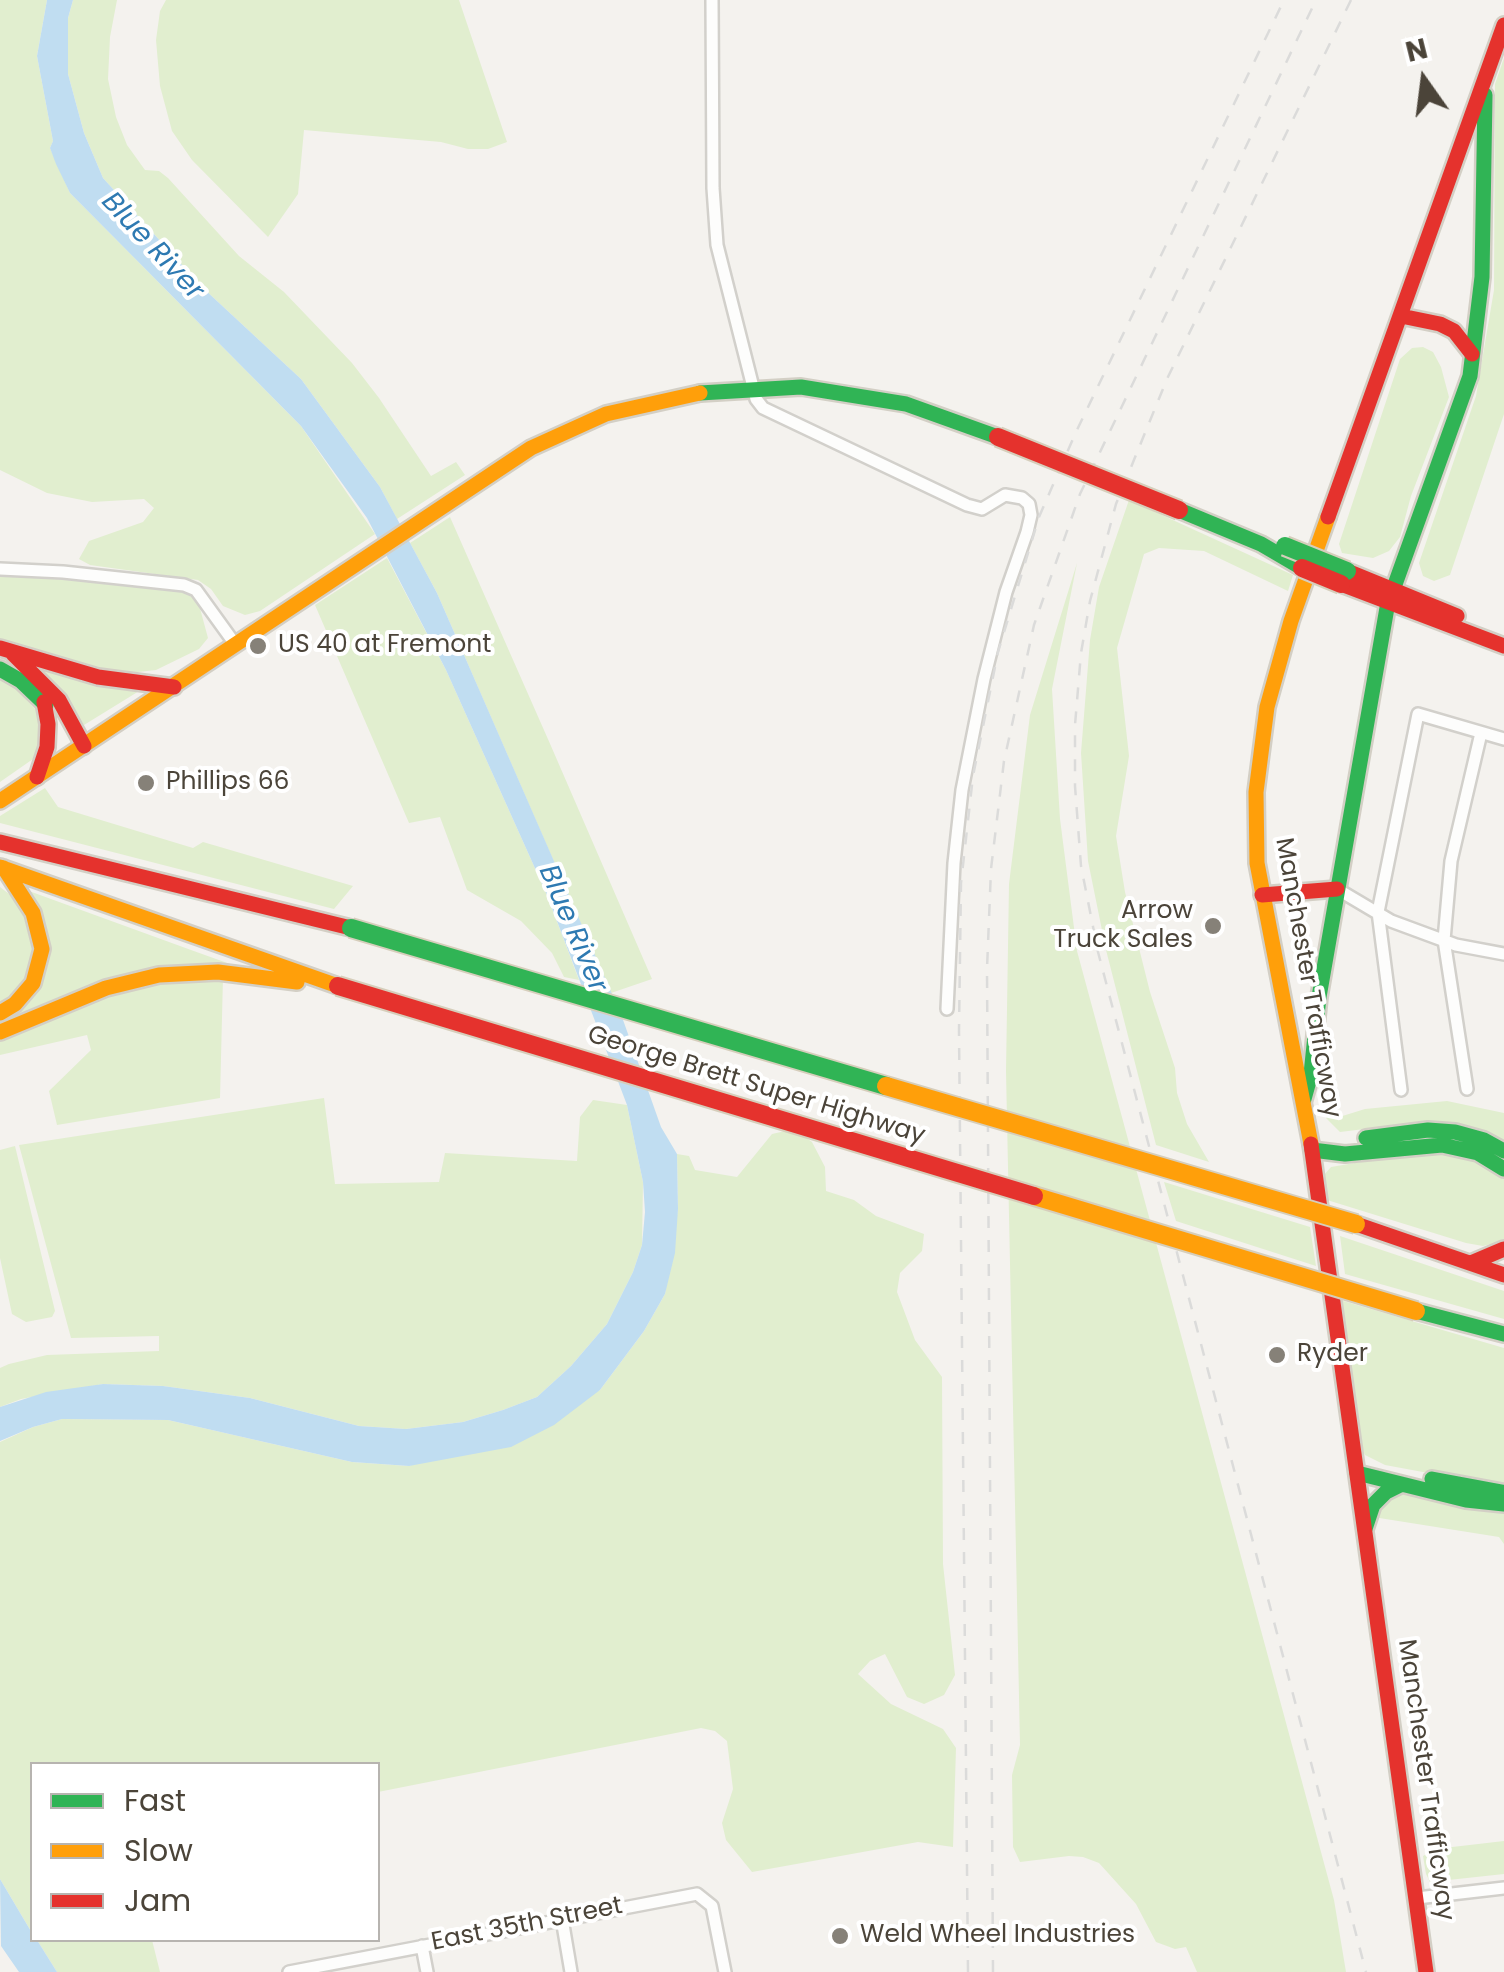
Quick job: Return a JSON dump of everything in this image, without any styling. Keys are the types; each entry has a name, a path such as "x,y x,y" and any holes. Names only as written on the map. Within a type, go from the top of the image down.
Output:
{"main road":[{"name":"Manchester Trafficway","path":"1426,1972 1312,1150 1262,895 1256,848 1256,792 1259,746 1270,693 1292,619 1504,25"},
{"path":"1303,1102 1311,1074 1337,889 1391,596 1470,376 1482,277 1485,81"},
{"path":"1401,316 1454,330 1472,354"},
{"path":"0,801 531,448 606,414 678,396 752,387 801,387 906,404 1179,510 1504,646"},
{"path":"1391,596 1504,635"},
{"path":"5,650 98,677 174,687"},
{"path":"5,650 59,700 84,746"},
{"path":"0,669 44,702 67,733 84,746"},
{"path":"36,777 47,747 44,702"},
{"name":"George Brett Super Highway","path":"1,842 351,928 1356,1224 1504,1274"},
{"path":"0,1013 16,1004 33,983 42,949 33,914 2,868"},
{"name":"George Brett Super Highway","path":"2,868 329,983 1416,1311 1504,1334"},
{"path":"1262,895 1337,889"},
{"path":"0,1032 91,994 160,975 218,972 329,983"},
{"path":"1312,1150 1339,1142 1428,1130 1484,1140 1504,1151"},
{"path":"1312,1150 1345,1154 1442,1144 1478,1154 1504,1169"},
{"path":"1470,1263 1504,1249"},
{"path":"1357,1473 1393,1472 1504,1492"},
{"path":"1357,1473 1466,1500 1504,1504"},
{"path":"1365,1530 1373,1504 1402,1484"}],"street":[{"path":"712,0 713,188 718,245 752,387 763,408 967,505 982,509 1005,495 1022,498 1029,504 1031,515 988,662 962,790 947,1009"},
{"path":"0,569 184,585 196,590 235,644"},
{"path":"1401,1090 1378,912 1418,714 1504,739"},
{"path":"1468,1089 1444,940 1451,862 1481,733"},
{"path":"1337,889 1391,921 1481,952 1504,954"},
{"path":"1417,1898 1504,1888"},
{"name":"East 35th Street","path":"289,1972 697,1894 712,1906 725,1972"},
{"path":"562,1919 572,1972"},
{"path":"422,1946 427,1972"}],"green space":[{"path":"0,0 47,0 37,56 53,141 50,148 70,193 301,426 375,534 260,611 245,615 223,606 211,589 198,580 90,565 79,559 89,541 143,522 154,508 144,499 92,502 47,493 0,470"},
{"path":"73,0 117,0 108,79 127,145 145,170 159,171 168,178 239,256 284,292 352,363 431,476 456,462 465,475 397,519 380,487 301,379 203,288 103,178 84,133 68,74 68,18"},
{"path":"166,0 459,0 507,142 488,149 468,149 441,142 304,130 298,194 268,237 192,160 172,131 160,86 156,40 160,11"},
{"path":"1504,58 1504,414 1450,575 1434,581 1423,576 1419,563 1476,396 1494,290 1495,84"},
{"path":"1423,347 1433,352 1441,367 1449,397 1411,496 1400,537 1389,551 1373,558 1342,553 1339,544 1400,359 1412,348"},
{"path":"1129,500 1293,575 1288,591 1204,551 1159,548 1144,554 1117,648 1129,756 1116,836 1125,892 1150,992 1175,1068 1177,1093 1187,1124 1209,1162 1156,1145 1106,950 1088,861 1081,753 1090,640 1099,587"},
{"path":"450,517 652,979 611,993 437,593 410,543"},
{"path":"387,558 446,670 547,895 579,980 564,977 552,953 521,921 467,890 440,817 409,823 315,605"},
{"path":"1077,563 1052,689 1060,819 1077,951 1334,1900 1346,1972 1197,1972 1186,1947 1175,1949 1156,1942 1136,1904 1099,1863 1069,1856 1020,1862 1013,1847 1012,1775 1020,1745 1006,1071 1009,884 1030,715"},
{"path":"0,574 181,590 198,601 208,638 199,649 156,670 120,674 0,639"},
{"path":"41,667 144,688 84,725"},
{"path":"0,679 14,686 37,711 42,733 33,759 0,782"},
{"path":"45,788 58,807 193,848 203,842 353,886 334,909 0,823 0,816"},
{"path":"0,887 13,897 36,939 27,981 0,1007"},
{"path":"29,891 244,969 207,967 0,1025 49,946 42,912"},
{"path":"223,977 220,1098 57,1125 49,1091 91,1050 87,1035 0,1055 0,1042 109,993 149,984"},
{"path":"324,1098 335,1184 439,1182 445,1153 577,1161 580,1117 593,1100 627,1105 643,1182 642,1245 607,1324 571,1366 537,1397 503,1410 463,1422 406,1429 359,1426 250,1398 163,1386 103,1384 21,1399 0,1407 0,1368 9,1364 47,1355 159,1351 159,1336 71,1338 19,1145"},
{"path":"1447,1101 1504,1113 1504,1143 1414,1123 1340,1132 1326,1118 1328,1110 1336,1118 1365,1109"},
{"path":"794,1129 812,1142 825,1167 826,1191 854,1200 876,1216 924,1234 922,1251 900,1273 897,1292 915,1340 942,1377 943,1564 955,1675 944,1695 924,1704 907,1697 885,1654 870,1661 858,1674 891,1704 943,1729 956,1748 953,1847 918,1842 752,1872 726,1840 722,1823 733,1789 727,1741 715,1731 701,1728 380,1792 380,1762 30,1762 30,1930 0,1879 0,1442 62,1419 168,1420 352,1462 409,1466 600,1390 644,1331 665,1294 678,1209 677,1154 689,1156 695,1170 737,1177 772,1134"},
{"path":"15,1146 55,1311 52,1317 26,1322 12,1314 0,1258 0,1150"},
{"path":"1419,1152 1469,1158 1504,1179 1504,1241 1483,1246 1466,1243 1327,1200 1324,1175 1331,1167"},
{"path":"1164,1182 1310,1227 1316,1266 1176,1221"},
{"path":"1340,1236 1504,1291 1504,1319 1345,1274"},
{"path":"1340,1300 1504,1348 1504,1487 1385,1465 1365,1455 1360,1445"},
{"path":"1400,1491 1504,1510 1504,1544 1499,1537 1373,1517"},
{"path":"1504,1841 1504,1874 1430,1882 1426,1874 1423,1856 1435,1849"},
{"path":"38,1942 152,1942 160,1972 57,1972"}],"water":[{"name":"Blue River","path":"47,0 73,0 68,18 68,74 84,133 103,178 203,288 301,379 380,487 437,593 622,1017 661,1127 677,1154 675,1253 665,1294 644,1331 600,1390 554,1425 511,1447 409,1466 352,1462 168,1420 62,1419 0,1441 0,1407 46,1392 103,1384 163,1386 250,1398 359,1426 406,1429 463,1422 503,1410 537,1397 571,1366 607,1324 633,1272 642,1245 645,1212 643,1182 627,1105 547,895 446,670 367,518 301,426 70,193 50,148 53,141 37,56"},
{"path":"0,1879 30,1930 30,1942 38,1942 57,1972 19,1972 1,1946"}],"railway":[{"path":"968,1972 959,1031 961,883 973,776 998,652 1039,517 1284,0"},
{"path":"993,1972 987,969 991,869 1004,761 1034,625 1080,494 1316,0"},
{"path":"1351,0 1167,379 1116,504 1090,601 1081,653 1075,786 1081,866 1098,952 1366,1972"}],"traffic: fast":[{"path":"1393,590 1470,376 1482,277 1485,95"},
{"path":"700,393 801,387 906,404 998,437"},
{"path":"1179,510 1261,544 1302,568"},
{"path":"1285,546 1347,571"},
{"path":"1304,1099 1388,602"},
{"path":"0,669 21,681 46,705"},
{"path":"351,928 886,1086"},
{"path":"1366,1138 1428,1130 1455,1132 1484,1140 1504,1151"},
{"path":"1312,1150 1345,1154 1442,1145 1478,1153 1504,1169"},
{"path":"1416,1311 1504,1334"},
{"path":"1357,1473 1466,1500 1504,1504"},
{"path":"1432,1479 1502,1492"},
{"path":"1365,1529 1373,1505 1402,1484"}],"traffic: slow":[{"path":"0,801 531,448 606,414 700,393"},
{"path":"1311,1144 1257,863 1256,792 1267,707 1291,621 1328,517"},
{"path":"0,867 338,986"},
{"path":"0,1013 15,1004 33,983 42,949 33,913 4,868"},
{"path":"0,1032 106,988 159,975 218,972 297,982"},
{"path":"886,1086 1356,1224"},
{"path":"1034,1196 1416,1311"}],"traffic: jam":[{"path":"1328,517 1504,25"},
{"path":"1401,316 1454,331 1472,354"},
{"path":"998,437 1179,510"},
{"path":"1302,568 1341,584"},
{"path":"1347,571 1457,616"},
{"path":"1341,584 1504,646"},
{"path":"0,648 98,677 174,687"},
{"path":"13,654 59,700 84,746"},
{"path":"37,777 47,747 44,702"},
{"path":"0,842 351,928"},
{"path":"1262,895 1337,889"},
{"path":"338,986 1034,1196"},
{"path":"1311,1144 1426,1972"},
{"path":"1356,1224 1504,1275"},
{"path":"1471,1263 1504,1249"}],"place":[{"name":"US 40 at Fremont","path":"258,646"},
{"name":"Phillips 66","path":"146,783"},
{"name":"Arrow Truck Sales","path":"1213,926"},
{"name":"Ryder","path":"1277,1355"},
{"name":"Weld Wheel Industries","path":"840,1936"}]}
